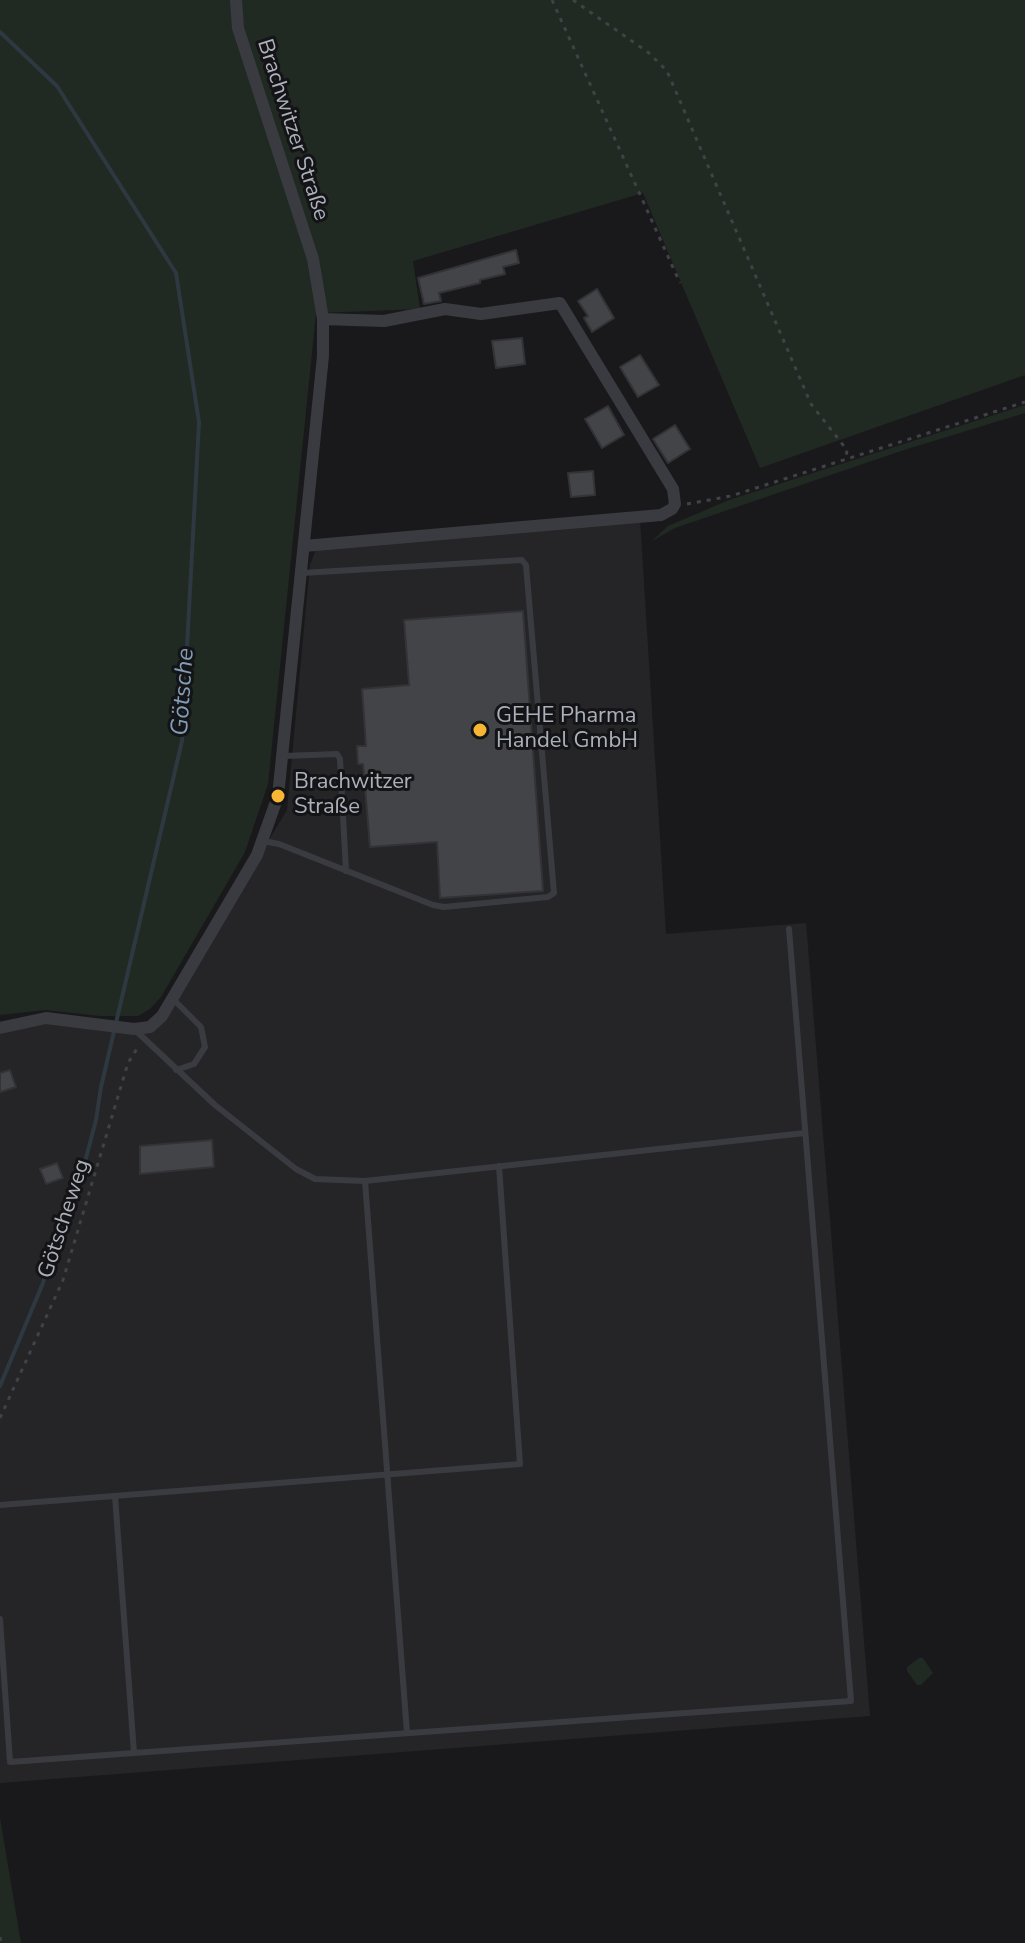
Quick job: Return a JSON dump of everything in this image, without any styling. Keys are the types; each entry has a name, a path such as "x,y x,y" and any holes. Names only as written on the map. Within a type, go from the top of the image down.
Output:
{"street":[{"name":"Brachwitzer Straße","path":"139,1034 162,1016 173,999 263,841 278,796 323,356 323,319 313,259 238,28 236,0"},
{"path":"304,546 661,515 675,504 673,489 560,303 481,314 445,309 384,321 323,319"},
{"path":"0,1028 46,1018 98,1024 139,1034"}],"lane":[{"path":"263,841 279,844 444,907 548,897 554,893 526,565 522,560 302,573"},
{"path":"284,756 337,754 340,759 346,871"},
{"path":"0,1619 10,1762 851,1701 789,929"},
{"path":"173,999 201,1027 205,1047 194,1064 176,1070"},
{"path":"139,1034 176,1070 296,1169 315,1179 365,1181 805,1133"},
{"path":"0,1505 520,1464 499,1166"},
{"path":"365,1181 407,1733"},
{"path":"115,1496 134,1753"}],"path":[{"path":"552,0 680,283"},
{"path":"573,0 649,53 667,71 811,404 847,450 846,459"},
{"path":"675,504 696,504 731,496 1025,402"},
{"name":"Götscheweg","path":"0,1418 63,1280 139,1034"},
{"path":"0,1937 1,1943"}],"shaded area":[{"path":"0,0 1025,0 1025,375 760,468 643,193 413,261 420,309 316,313 268,784 245,852 161,997 150,1009 138,1016 100,1016 46,1010 0,1015"},
{"path":"1025,405 1025,413 904,450 675,528 652,541 668,526 729,500"},
{"path":"640,520 666,934 806,923 870,1716 0,1783 0,1028 46,1018 134,1029 163,1016 287,810 310,565 316,549"},
{"path":"923,1658 933,1673 917,1685 907,1667"},
{"path":"0,1818 21,1943 0,1943"}],"building":[{"path":"516,250 519,263 503,267 505,274 439,293 441,301 424,304 418,278"},
{"path":"597,289 614,318 592,332 584,318 588,316 578,301"},
{"path":"522,338 525,364 496,368 492,341"},
{"path":"640,355 659,385 638,397 620,367"},
{"path":"608,406 624,435 602,448 585,419"},
{"path":"675,425 690,449 668,463 653,439"},
{"path":"593,471 595,495 571,497 568,473"},
{"name":"GEHE Pharma Handel GmbH","path":"523,611 543,891 440,898 437,842 370,847 363,764 358,764 357,746 366,746 362,689 409,685 404,620"},
{"path":"10,1070 16,1087 0,1092 0,1073"},
{"path":"212,1140 214,1167 140,1174 140,1146"},
{"path":"57,1163 63,1178 46,1184 40,1169"}],"waterway":[{"name":"Götsche","path":"0,32 57,86 176,273 199,422 182,741 101,1087 96,1120 71,1215 49,1258 43,1283 0,1386"}],"place":[{"name":"GEHE Pharma Handel GmbH","path":"480,730"},
{"name":"Brachwitzer Straße","path":"278,796"}]}
